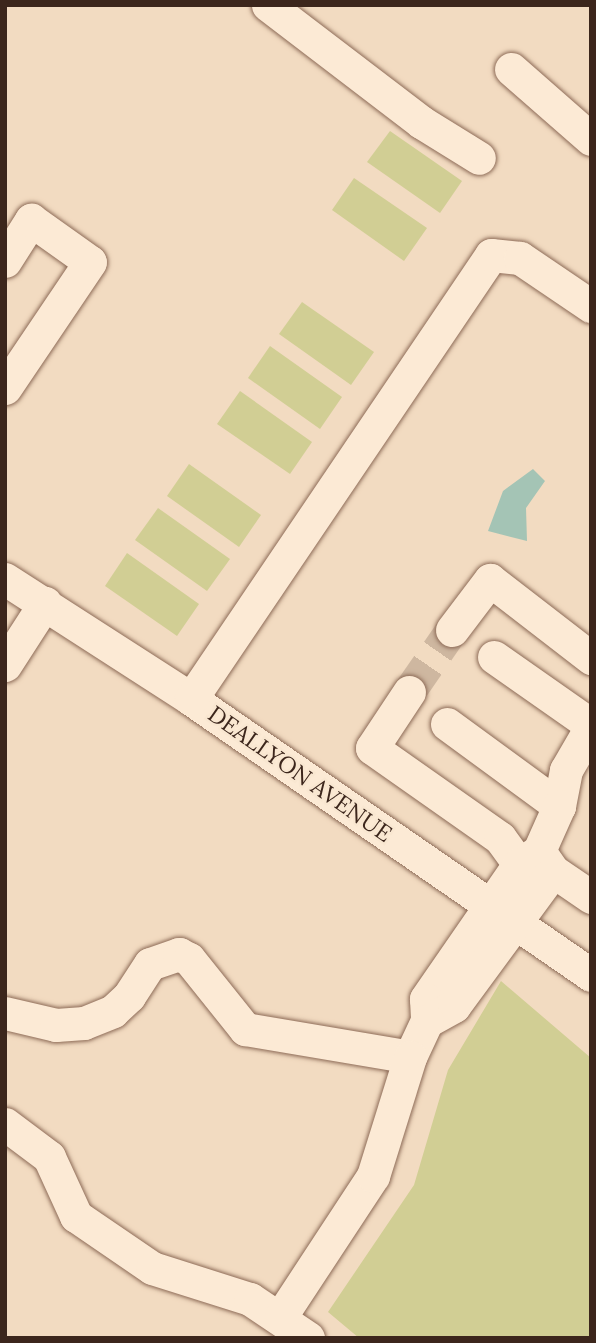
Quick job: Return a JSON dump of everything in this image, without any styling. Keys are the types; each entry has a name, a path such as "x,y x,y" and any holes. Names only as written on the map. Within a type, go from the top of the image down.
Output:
{"street":[{"path":"268,5 421,122 479,158"},
{"path":"511,69 591,139"},
{"path":"5,261 31,220 90,262 5,388"},
{"path":"191,699 461,294 491,255 520,258 591,306"},
{"name":"DEALLYON AVENUE","path":"5,579 191,699 591,975"},
{"path":"452,630 491,580 591,657"},
{"path":"5,666 45,603"},
{"path":"281,1316 373,1176 410,1057 427,1021 426,999 500,914 537,862 559,806 566,769 591,726 495,657"},
{"path":"409,692 372,748 500,838 591,897"},
{"path":"447,724 559,806"},
{"path":"5,1013 56,1025 84,1023 113,1011 129,996 150,964 179,954 189,959 245,1029 410,1057"},
{"path":"5,1124 49,1157 64,1196 76,1216 152,1268 250,1299 281,1316 308,1338"}],"shaded area":[{"path":"390,131 462,181 440,213 367,162"},
{"path":"354,178 427,228 404,261 332,210"},
{"path":"302,302 374,352 351,385 279,334"},
{"path":"270,346 342,397 320,429 248,378"},
{"path":"240,391 312,442 290,474 217,424"},
{"path":"189,464 261,515 239,547 167,496"},
{"path":"533,469 545,481 526,508 527,541 488,531 503,491"},
{"path":"158,508 230,559 207,591 135,540"},
{"path":"127,553 199,604 177,636 105,586"},
{"path":"501,981 591,1058 591,1338 359,1338 328,1312 414,1185 448,1070"}],"tunnel":[{"path":"409,692 452,630"}]}
